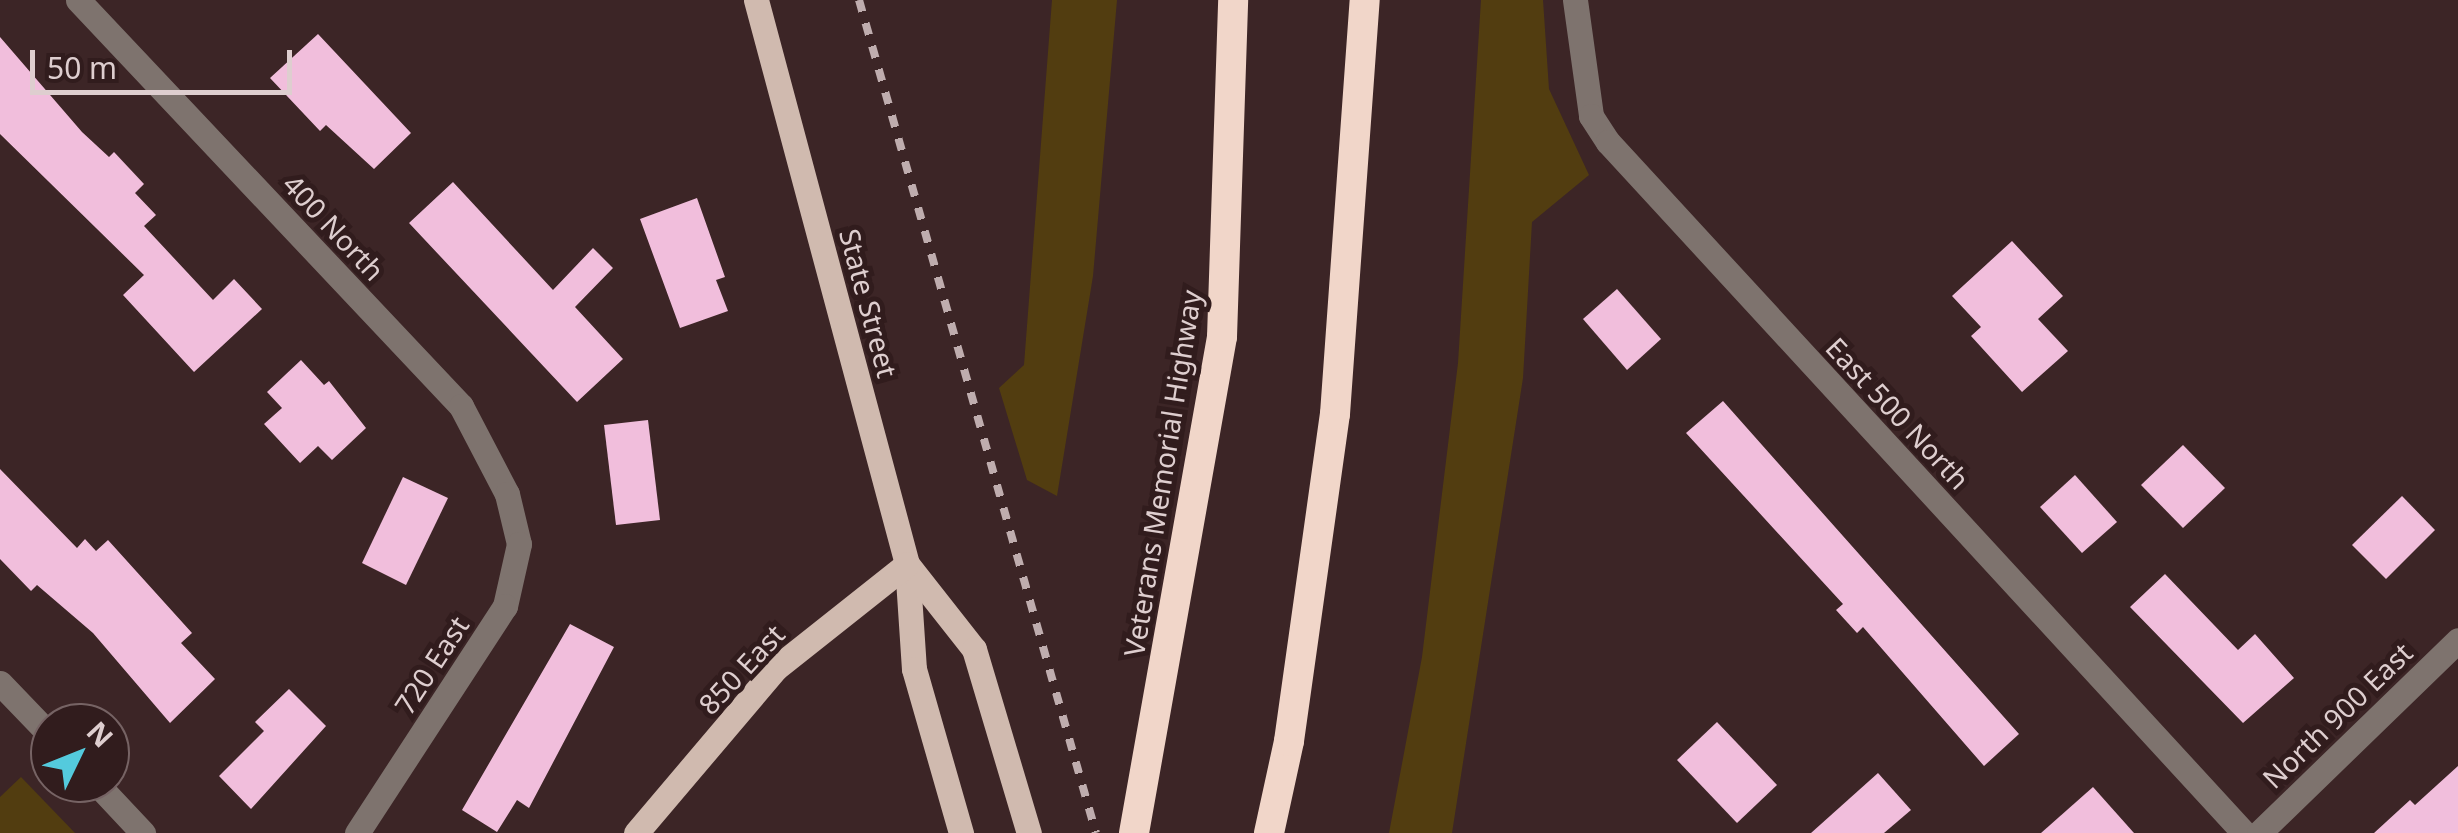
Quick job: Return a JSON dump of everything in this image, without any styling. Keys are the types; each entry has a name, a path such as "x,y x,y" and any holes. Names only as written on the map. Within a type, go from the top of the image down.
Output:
{"highway":[{"name":"Veterans Memorial Highway","path":"1134,833 1222,337 1233,0"},
{"path":"1269,833 1289,742 1335,414 1365,0"}],"main road":[{"name":"State Street","path":"756,0 907,564 914,669 961,833"},
{"name":"State Street","path":"907,564 974,649 1029,833"},
{"name":"850 East","path":"636,833 776,668 907,564"}],"street":[{"name":"400 North","path":"78,0 461,406 485,444 513,516"},
{"name":"East 500 North","path":"1575,0 1591,116 1608,142 2244,833"},
{"name":"720 East","path":"356,833 506,606 519,544 513,516"},
{"name":"North 900 East","path":"2259,833 2458,640"},
{"path":"0,683 30,714"},
{"path":"115,803 144,833"}],"shaded area":[{"path":"1052,0 1117,0 1093,276 1057,496 1027,480 999,388 1024,365"},
{"path":"1481,0 1543,0 1549,89 1589,175 1532,222 1523,378 1452,833 1389,833 1422,657 1458,363"},
{"path":"21,777 30,786 30,803 46,803 75,833 0,833 0,797"}],"building":[{"path":"318,34 411,133 374,169 326,125 320,131 270,78"},
{"path":"0,37 82,132 109,157 114,152 144,184 135,193 156,215 144,226 213,300 234,279 262,309 194,372 123,295 144,275 0,134"},
{"path":"453,182 553,290 593,248 613,268 575,307 623,359 577,402 409,223"},
{"path":"697,198 725,277 716,280 728,311 680,328 640,219"},
{"path":"2012,241 2063,296 2038,319 2068,351 2022,392 1971,336 1981,327 1952,296"},
{"path":"1617,289 1661,339 1627,370 1583,319"},
{"path":"301,360 324,385 329,381 366,428 332,460 318,446 300,463 264,424 282,408 267,392"},
{"path":"1723,401 2019,734 1984,766 1863,627 1857,633 1836,610 1843,604 1686,433"},
{"path":"648,420 660,520 616,525 604,425"},
{"path":"2183,445 2225,488 2183,528 2141,485"},
{"path":"0,469 77,548 85,539 96,551 108,540 192,633 181,643 215,679 170,723 93,633 37,585 31,591 0,559"},
{"path":"2075,475 2117,522 2082,553 2040,507"},
{"path":"403,477 448,498 406,585 362,563"},
{"path":"2402,496 2435,530 2386,579 2352,545"},
{"path":"2165,574 2238,650 2255,634 2294,678 2243,723 2130,607"},
{"path":"570,624 614,647 529,808 517,800 497,832 462,810"},
{"path":"289,689 326,726 251,809 219,776 264,731 255,722"},
{"path":"1717,722 1777,785 1737,823 1677,760"},
{"path":"2458,766 2458,833 2374,833 2410,800 2415,805"},
{"path":"1878,773 1911,810 1884,833 1811,833"},
{"path":"2093,787 2134,833 2041,833"}],"railway":[{"path":"859,0 1096,833"}]}
